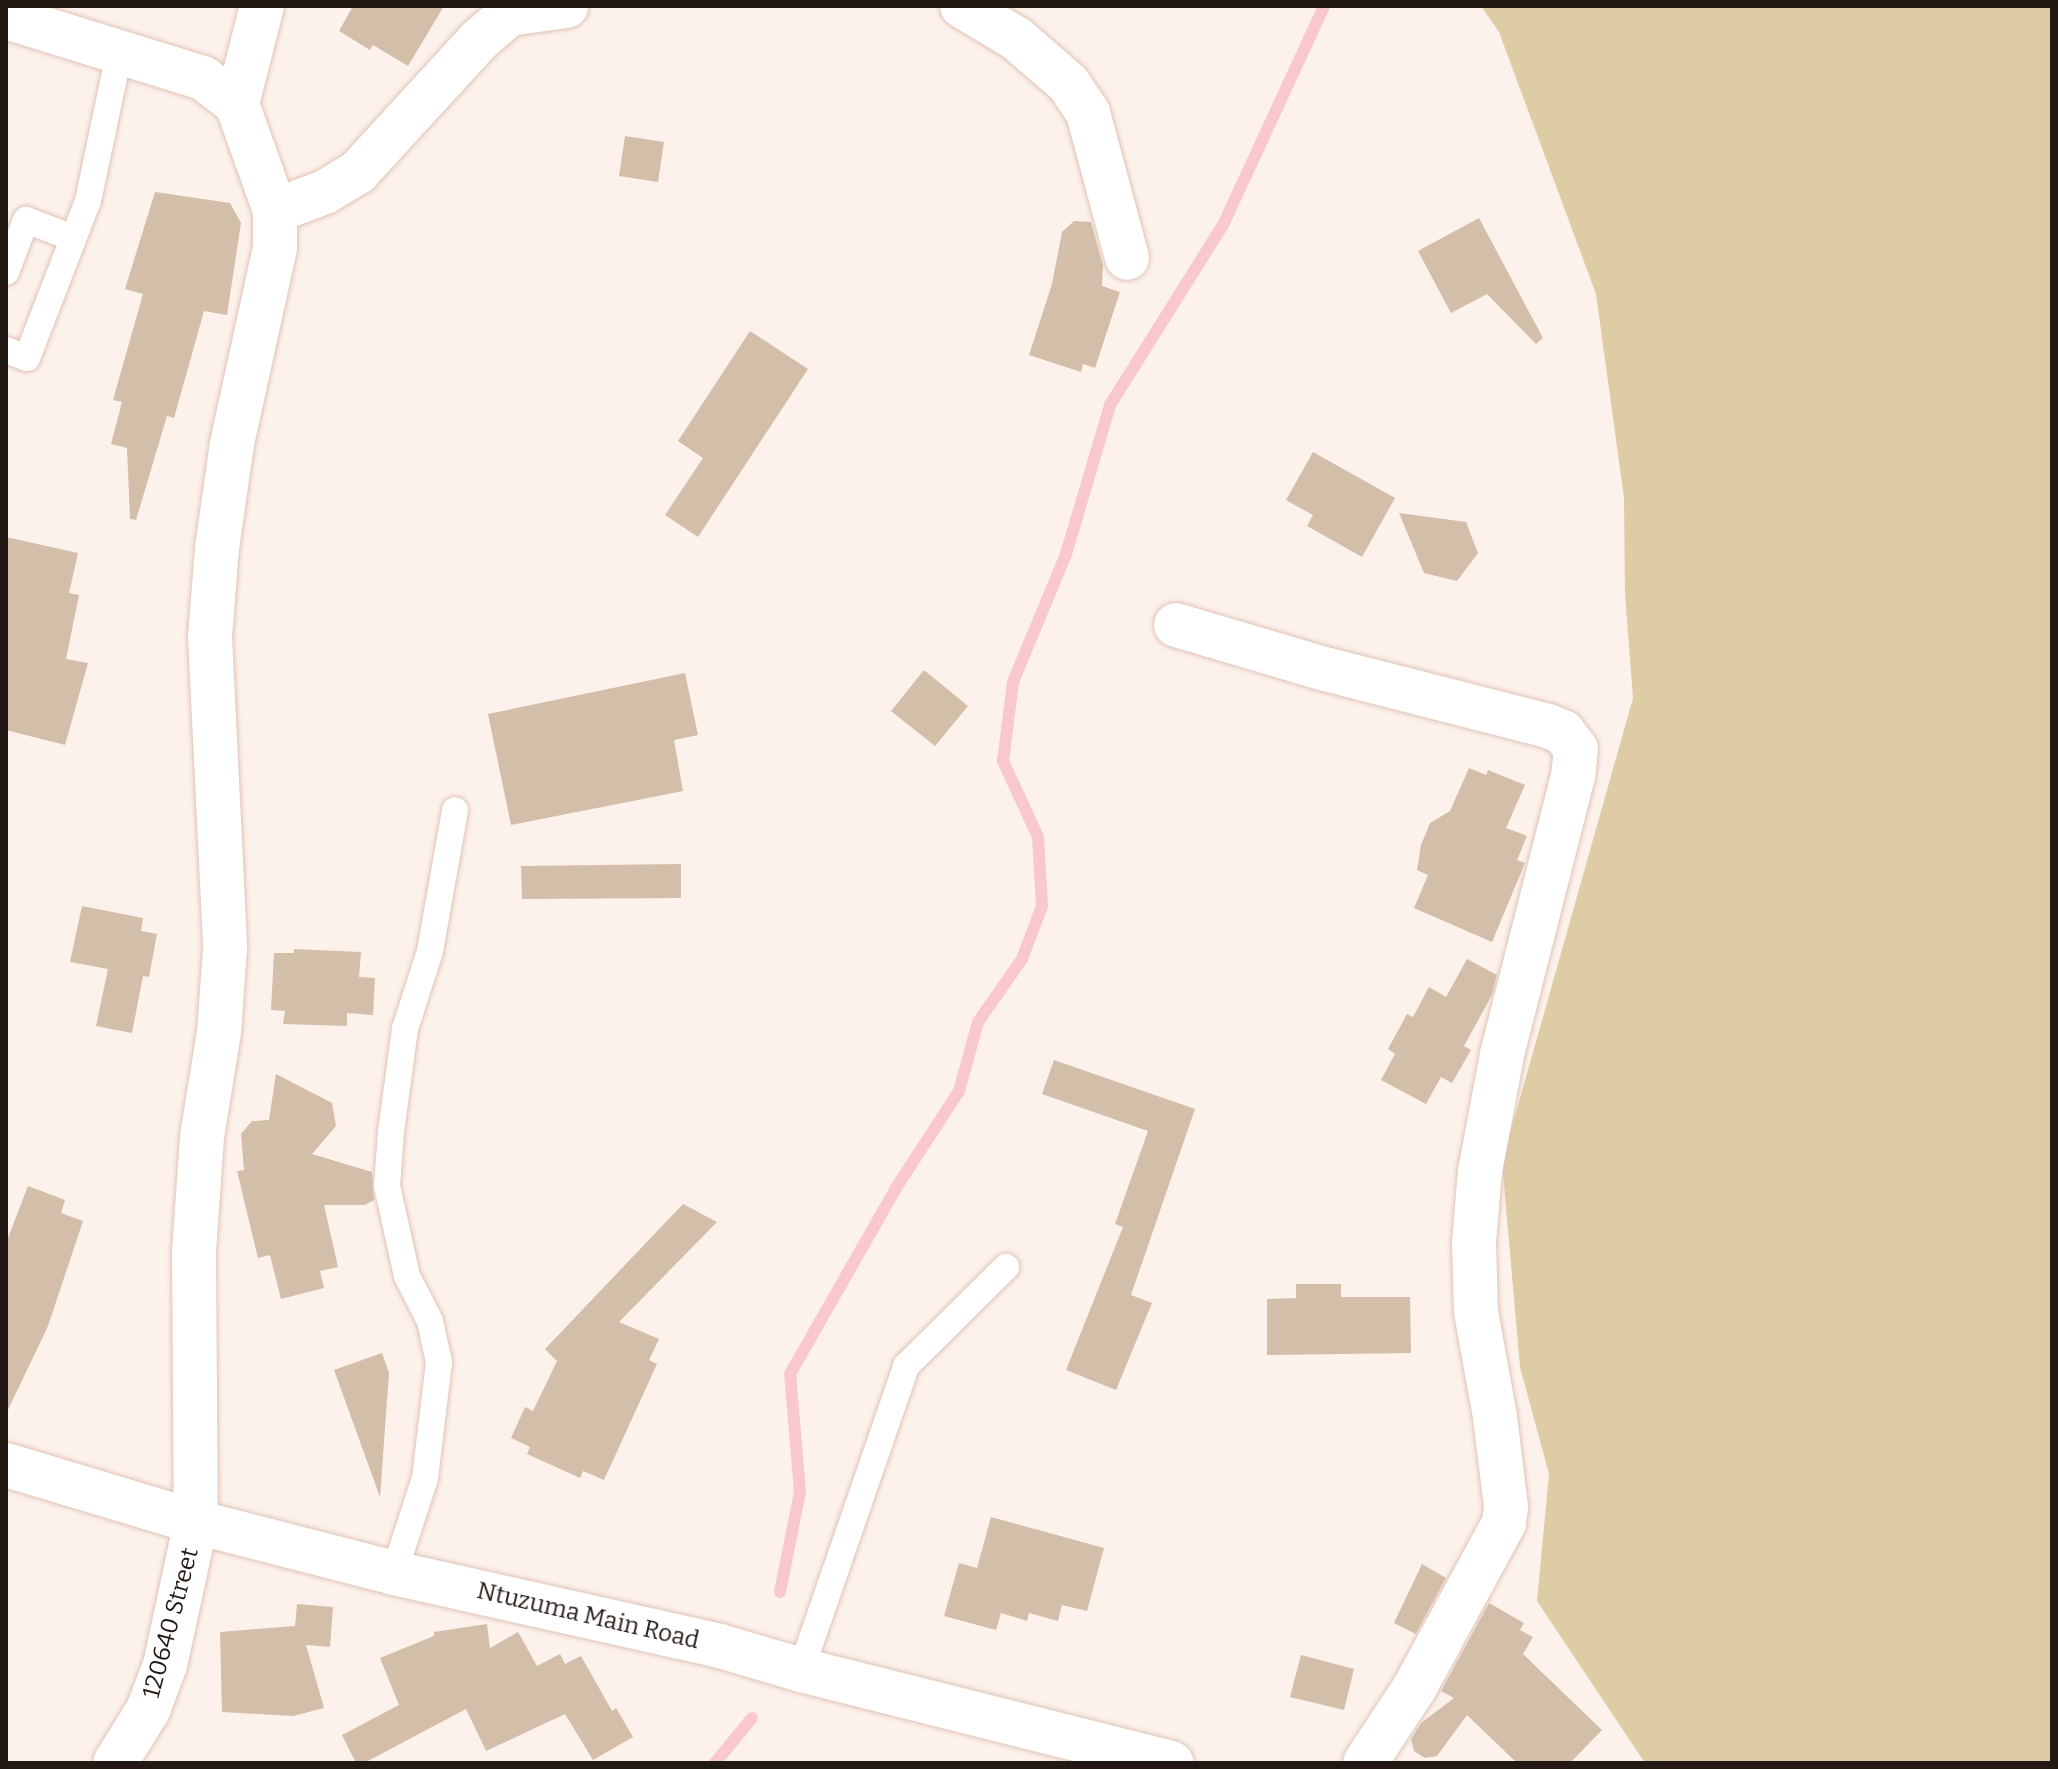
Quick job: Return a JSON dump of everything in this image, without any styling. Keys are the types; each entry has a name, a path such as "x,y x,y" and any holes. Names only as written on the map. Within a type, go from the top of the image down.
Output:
{"street":[{"path":"237,104 262,6"},
{"path":"6,17 203,78 237,104 275,211 325,192 358,172 478,41 513,10 566,6"},
{"path":"962,6 1043,58 1068,83 1088,113 1127,258"},
{"name":"120640 Street","path":"115,1763 148,1710 165,1665 196,1522 194,1252 202,1137 219,1032 225,949 210,637 217,548 232,444 275,248 275,211"},
{"path":"1176,625 1325,669 1548,726 1563,732 1576,749 1573,776 1502,1055 1480,1171 1474,1242 1476,1312 1495,1417 1506,1507 1504,1523 1415,1687 1365,1763"},
{"name":"Ntuzuma Main Road","path":"6,1465 196,1522 394,1573 760,1658 1171,1763"}],"lane":[{"path":"6,350 27,358 73,238 96,170 119,54"},
{"path":"6,272 26,220 73,238"},
{"path":"394,1573 425,1478 439,1362 430,1321 407,1276 387,1186 391,1132 405,1029 430,951 455,810"},
{"path":"801,1670 906,1366 1006,1267"}],"shaded area":[{"path":"1481,6 2052,6 2052,1763 1645,1763 1537,1601 1549,1474 1520,1367 1502,1162 1633,698 1625,594 1624,498 1596,294 1499,32"}],"building":[{"path":"353,6 444,6 408,66 373,45 370,50 339,31"},
{"path":"625,136 664,142 658,182 619,176"},
{"path":"155,192 230,203 241,223 227,315 204,311 174,418 167,416 136,520 130,519 127,448 111,444 122,402 113,400 143,294 125,289"},
{"path":"1479,218 1543,338 1536,344 1487,294 1451,313 1418,251"},
{"path":"1074,221 1091,222 1103,265 1102,286 1120,292 1095,368 1083,364 1081,372 1029,355 1052,284 1062,232"},
{"path":"750,331 808,369 698,537 665,515 703,458 678,441"},
{"path":"1313,452 1395,498 1362,557 1307,526 1313,515 1286,500"},
{"path":"1399,513 1466,522 1478,553 1457,581 1424,573"},
{"path":"6,537 78,553 69,593 79,595 66,659 88,663 65,745 6,730"},
{"path":"924,670 968,706 935,746 891,711"},
{"path":"685,673 698,735 674,740 683,791 511,825 488,714"},
{"path":"1469,768 1486,775 1488,770 1525,785 1506,828 1527,836 1517,860 1525,863 1492,942 1414,908 1428,875 1417,870 1421,845 1430,823 1450,811"},
{"path":"681,864 681,898 522,899 521,866"},
{"path":"82,906 143,918 141,931 157,934 149,977 143,976 132,1033 96,1026 108,969 70,962"},
{"path":"294,949 361,952 359,977 375,978 373,1015 347,1013 347,1026 283,1024 285,1011 271,1010 274,953 294,953"},
{"path":"1467,959 1497,975 1492,995 1464,1046 1471,1050 1452,1083 1441,1077 1426,1104 1381,1080 1395,1054 1388,1049 1407,1014 1413,1017 1429,987 1446,997"},
{"path":"1054,1060 1195,1109 1131,1295 1152,1303 1116,1390 1066,1370 1123,1227 1115,1224 1148,1131 1042,1094"},
{"path":"276,1074 332,1103 336,1126 312,1154 372,1172 374,1200 365,1205 324,1205 338,1267 320,1271 324,1288 281,1299 270,1255 258,1258 237,1171 244,1170 241,1134 252,1121 269,1120"},
{"path":"28,1186 65,1200 61,1213 83,1221 48,1326 6,1414 6,1243"},
{"path":"683,1204 717,1222 619,1322 659,1339 649,1360 657,1364 604,1480 583,1471 580,1478 527,1454 530,1447 511,1438 525,1407 533,1411 557,1361 545,1349"},
{"path":"1296,1284 1341,1284 1341,1297 1410,1297 1411,1353 1267,1355 1267,1299 1296,1298"},
{"path":"382,1353 389,1373 380,1497 334,1370"},
{"path":"991,1517 1104,1548 1087,1611 1062,1605 1058,1621 1029,1613 1027,1621 1001,1613 996,1630 944,1616 959,1563 977,1568"},
{"path":"1422,1564 1446,1578 1416,1634 1394,1623"},
{"path":"1489,1603 1524,1623 1520,1630 1533,1637 1523,1654 1602,1730 1570,1763 1517,1763 1467,1715 1437,1756 1425,1758 1414,1751 1411,1739 1421,1723 1454,1698 1441,1691"},
{"path":"297,1604 333,1607 330,1647 306,1645 324,1708 293,1716 222,1712 220,1632 295,1626"},
{"path":"487,1624 490,1648 518,1632 537,1666 560,1654 565,1664 581,1656 612,1711 616,1708 633,1737 593,1760 565,1714 486,1751 466,1709 364,1763 356,1763 342,1735 399,1705 380,1658 434,1636 434,1632"},
{"path":"1301,1655 1354,1669 1344,1710 1290,1697"}],"waterway":[{"path":"780,1592 800,1492 790,1374 896,1188 959,1091 978,1022 1022,959 1042,906 1038,837 1003,761 1013,682 1066,554 1110,405 1223,225 1324,6"},
{"path":"715,1763 752,1718"}]}
